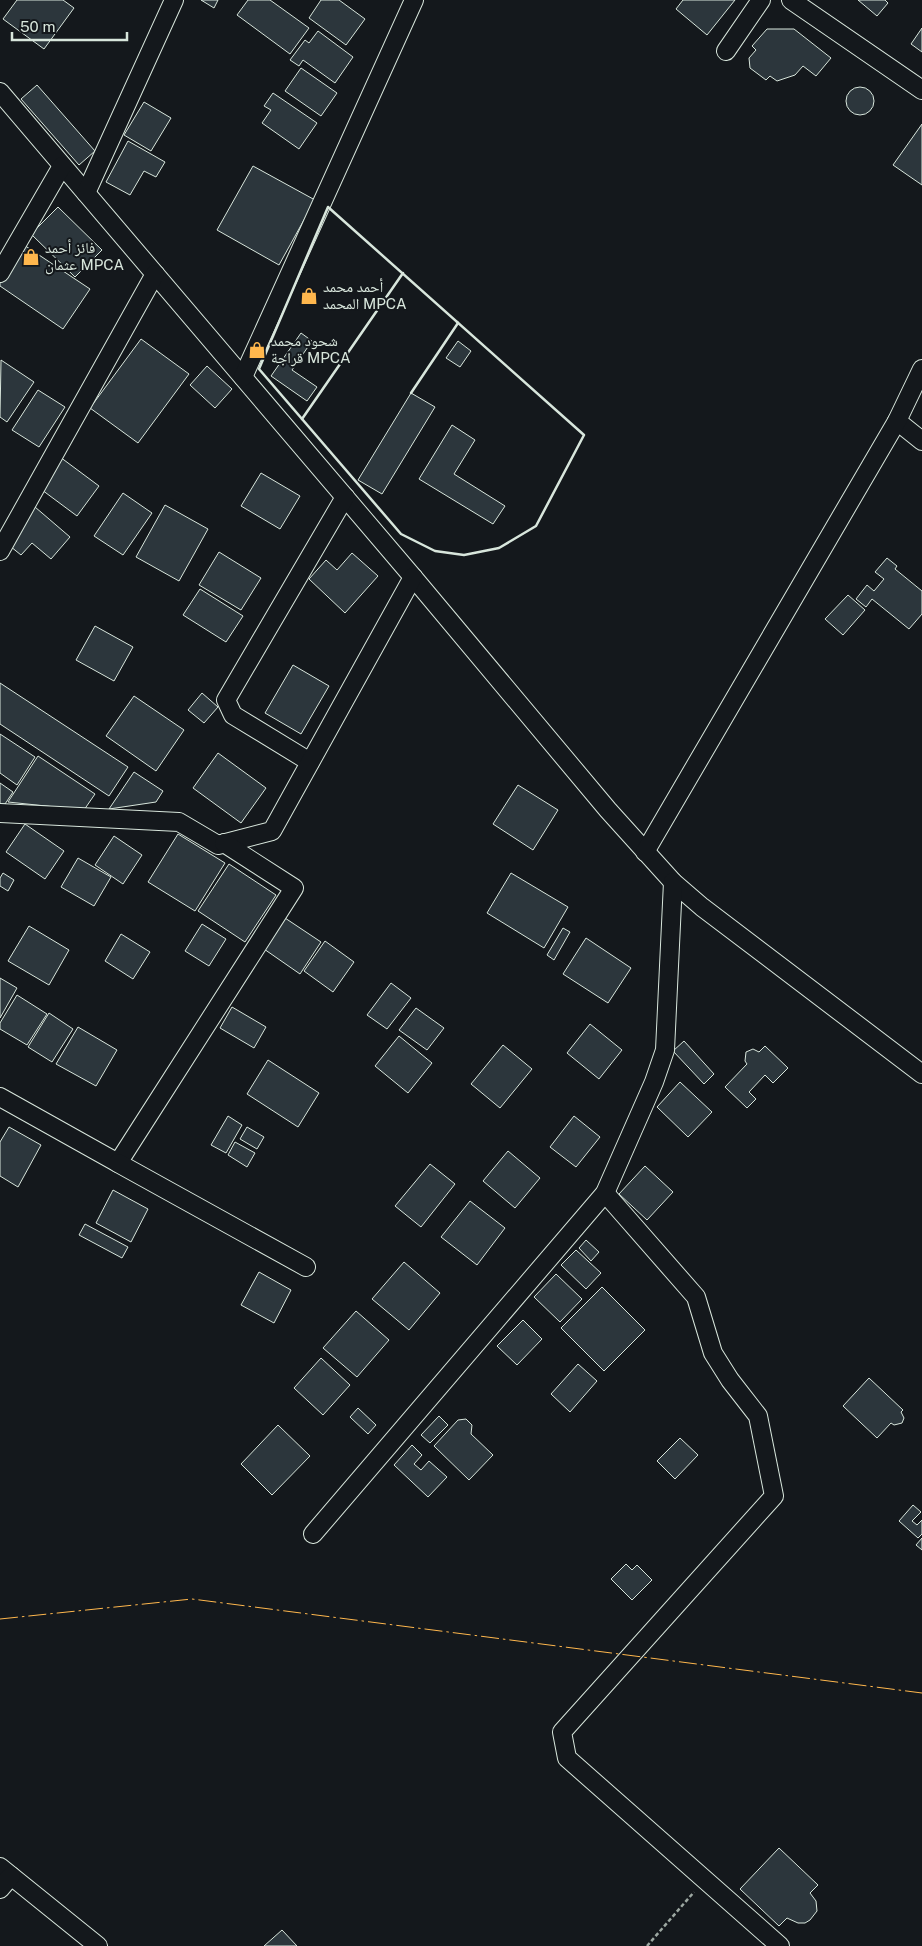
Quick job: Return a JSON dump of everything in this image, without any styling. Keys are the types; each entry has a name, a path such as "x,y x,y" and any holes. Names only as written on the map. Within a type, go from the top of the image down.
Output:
{"street":[{"path":"86,193 174,0"},
{"path":"243,377 414,0"},
{"path":"726,51 762,0"},
{"path":"792,0 922,90"},
{"path":"0,92 413,577 608,810 673,882 702,907 922,1074"},
{"path":"0,273 62,166"},
{"path":"0,551 156,274"},
{"path":"645,852 897,421 922,369"},
{"path":"897,421 922,441"},
{"path":"310,762 233,715 226,700 345,497"},
{"path":"0,813 179,822 218,845 272,831 413,577"},
{"path":"118,1163 294,888 224,843"},
{"path":"313,1534 605,1193 654,1082 665,1050 673,882"},
{"path":"0,1096 306,1267"},
{"path":"605,1193 696,1297 713,1353 730,1380 758,1416 774,1496 562,1732 566,1758 780,1946"},
{"path":"4,1877 98,1946"}],"path":[{"path":"647,1946 705,1880"}],"building":[{"path":"17,0 63,0 74,8 44,49 3,19"},
{"path":"201,0 218,0 214,8"},
{"path":"248,0 270,0 309,28 290,54 237,15"},
{"path":"321,0 339,0 365,19 346,45 309,18"},
{"path":"683,0 735,0 707,35 676,9"},
{"path":"858,0 885,0 888,3 877,16"},
{"path":"922,28 922,52 911,44"},
{"path":"767,29 794,29 831,58 816,76 803,66 795,75 777,81 770,76 766,80 750,68 749,58 756,50 752,46"},
{"path":"318,31 353,57 335,83 303,60 299,66 290,60 305,40 309,43"},
{"path":"301,68 337,93 321,116 285,91"},
{"path":"37,85 95,151 79,165 21,99"},
{"path":"860,87 870,91 874,101 870,111 860,115 850,111 846,101 850,91"},
{"path":"273,93 317,123 299,149 262,123 271,110 264,106"},
{"path":"144,102 171,118 151,151 124,135"},
{"path":"922,124 922,185 893,165"},
{"path":"128,141 165,162 156,177 144,171 130,195 106,182"},
{"path":"253,166 315,200 279,265 217,230"},
{"path":"58,207 102,250 75,277 31,234"},
{"path":"24,245 90,289 63,329 0,286 0,280"},
{"path":"301,333 312,341 292,370 317,387 307,401 271,376"},
{"path":"141,339 189,374 138,443 90,408"},
{"path":"458,341 471,351 460,367 446,358"},
{"path":"1,360 34,382 7,422 0,417"},
{"path":"207,366 232,389 215,408 190,385"},
{"path":"38,390 65,407 39,447 12,430"},
{"path":"411,393 435,407 382,494 358,480"},
{"path":"452,425 475,440 454,474 505,506 493,524 419,479"},
{"path":"60,457 99,486 77,516 38,487"},
{"path":"261,473 300,496 280,529 241,506"},
{"path":"123,493 152,513 123,555 94,536"},
{"path":"165,505 208,529 179,581 136,557"},
{"path":"35,507 70,537 51,559 32,543 21,555 5,542"},
{"path":"219,552 261,578 241,610 199,585"},
{"path":"352,553 378,576 345,613 309,579 326,560 337,570"},
{"path":"887,558 897,566 895,569 922,591 922,614 909,629 872,599 866,607 856,599 867,585 874,591 884,579 875,572"},
{"path":"200,589 243,616 226,642 183,615"},
{"path":"848,595 865,610 843,635 825,619"},
{"path":"95,626 133,647 114,681 76,660"},
{"path":"293,665 329,686 301,734 265,713"},
{"path":"0,683 128,767 109,796 0,724"},
{"path":"202,693 218,707 204,723 188,710"},
{"path":"134,696 184,730 156,771 106,736"},
{"path":"0,734 35,757 17,785 0,773"},
{"path":"218,753 266,788 241,823 193,788"},
{"path":"38,756 95,794 84,810 8,802"},
{"path":"134,772 163,791 156,802 109,809"},
{"path":"0,783 13,792 5,804 0,804"},
{"path":"518,785 558,810 533,850 493,824"},
{"path":"25,824 64,851 45,879 6,852"},
{"path":"178,834 225,863 195,911 148,882"},
{"path":"114,836 142,855 123,884 95,865"},
{"path":"78,858 111,877 94,906 61,887"},
{"path":"229,864 276,895 245,942 198,911"},
{"path":"3,873 14,880 8,891 0,886 0,878"},
{"path":"511,873 568,907 544,948 487,913"},
{"path":"285,918 321,942 300,974 264,949"},
{"path":"202,924 226,939 209,966 185,951"},
{"path":"29,926 69,950 49,985 8,961"},
{"path":"563,928 570,932 554,960 547,955"},
{"path":"121,934 150,952 133,979 105,961"},
{"path":"586,938 631,968 608,1003 563,974"},
{"path":"325,941 354,962 333,992 304,971"},
{"path":"0,978 17,988 0,1018"},
{"path":"391,983 411,998 387,1029 367,1015"},
{"path":"17,995 47,1014 27,1045 0,1029 0,1023"},
{"path":"232,1007 266,1027 254,1048 220,1028"},
{"path":"416,1008 444,1028 427,1050 399,1030"},
{"path":"49,1013 73,1029 52,1062 28,1047"},
{"path":"590,1024 622,1050 599,1079 567,1053"},
{"path":"78,1027 117,1050 96,1086 56,1064"},
{"path":"399,1036 432,1063 408,1093 375,1066"},
{"path":"684,1041 714,1074 704,1084 673,1051"},
{"path":"503,1045 532,1069 500,1108 471,1084"},
{"path":"765,1046 788,1068 773,1083 765,1075 749,1092 756,1099 747,1108 725,1087 747,1064 745,1061 746,1052 753,1049 759,1052"},
{"path":"268,1060 319,1093 298,1127 247,1094"},
{"path":"680,1082 712,1112 688,1137 657,1107"},
{"path":"228,1116 242,1125 226,1153 211,1145"},
{"path":"574,1116 600,1137 576,1167 550,1147"},
{"path":"9,1127 41,1145 18,1187 0,1176 0,1142"},
{"path":"247,1127 264,1137 257,1149 240,1139"},
{"path":"235,1142 255,1153 247,1167 228,1155"},
{"path":"508,1151 540,1178 515,1208 483,1181"},
{"path":"430,1164 455,1184 421,1227 395,1206"},
{"path":"645,1166 673,1192 647,1220 619,1194"},
{"path":"113,1190 148,1209 131,1242 96,1223"},
{"path":"470,1201 505,1228 477,1265 441,1237"},
{"path":"85,1224 128,1247 122,1258 79,1235"},
{"path":"586,1240 599,1252 591,1261 579,1248"},
{"path":"576,1250 601,1273 586,1289 561,1265"},
{"path":"404,1262 440,1293 409,1330 372,1299"},
{"path":"259,1272 291,1290 274,1323 241,1305"},
{"path":"556,1274 582,1299 560,1322 534,1297"},
{"path":"602,1287 645,1330 604,1371 561,1328"},
{"path":"356,1311 389,1340 357,1377 323,1348"},
{"path":"523,1320 542,1339 517,1365 497,1346"},
{"path":"321,1358 350,1385 323,1415 294,1388"},
{"path":"578,1364 597,1381 570,1412 551,1394"},
{"path":"869,1378 903,1410 901,1412 904,1418 902,1423 894,1425 891,1423 877,1438 843,1406"},
{"path":"358,1408 376,1425 368,1434 350,1417"},
{"path":"439,1416 448,1425 430,1443 421,1435"},
{"path":"466,1419 472,1425 471,1434 493,1455 469,1480 434,1446 458,1420"},
{"path":"278,1425 310,1456 272,1495 241,1464"},
{"path":"680,1438 698,1455 675,1479 657,1461"},
{"path":"412,1445 422,1455 414,1464 421,1470 429,1461 447,1477 428,1497 394,1465"},
{"path":"913,1505 921,1512 912,1521 917,1525 922,1520 922,1534 918,1538 899,1521"},
{"path":"922,1538 922,1550 916,1545"},
{"path":"626,1564 632,1570 637,1565 652,1580 632,1600 611,1579"},
{"path":"779,1848 818,1885 810,1893 816,1901 817,1911 805,1923 798,1923 787,1918 779,1926 740,1889"},
{"path":"282,1930 297,1946 264,1946"}],"wall":[{"path":"328,207 584,435 536,526 499,548 464,555 435,551 401,534 259,369 328,207"},
{"path":"302,419 403,273"},
{"path":"411,393 457,322"}],"power":[{"path":"0,1619 192,1599 922,1693"}],"place":[{"name":"فائز أحمد عثمان MPCA","path":"31,257"},
{"name":"أحمد محمد المحمد MPCA","path":"309,296"},
{"name":"شحود محمد قراجة MPCA","path":"257,350"}]}
